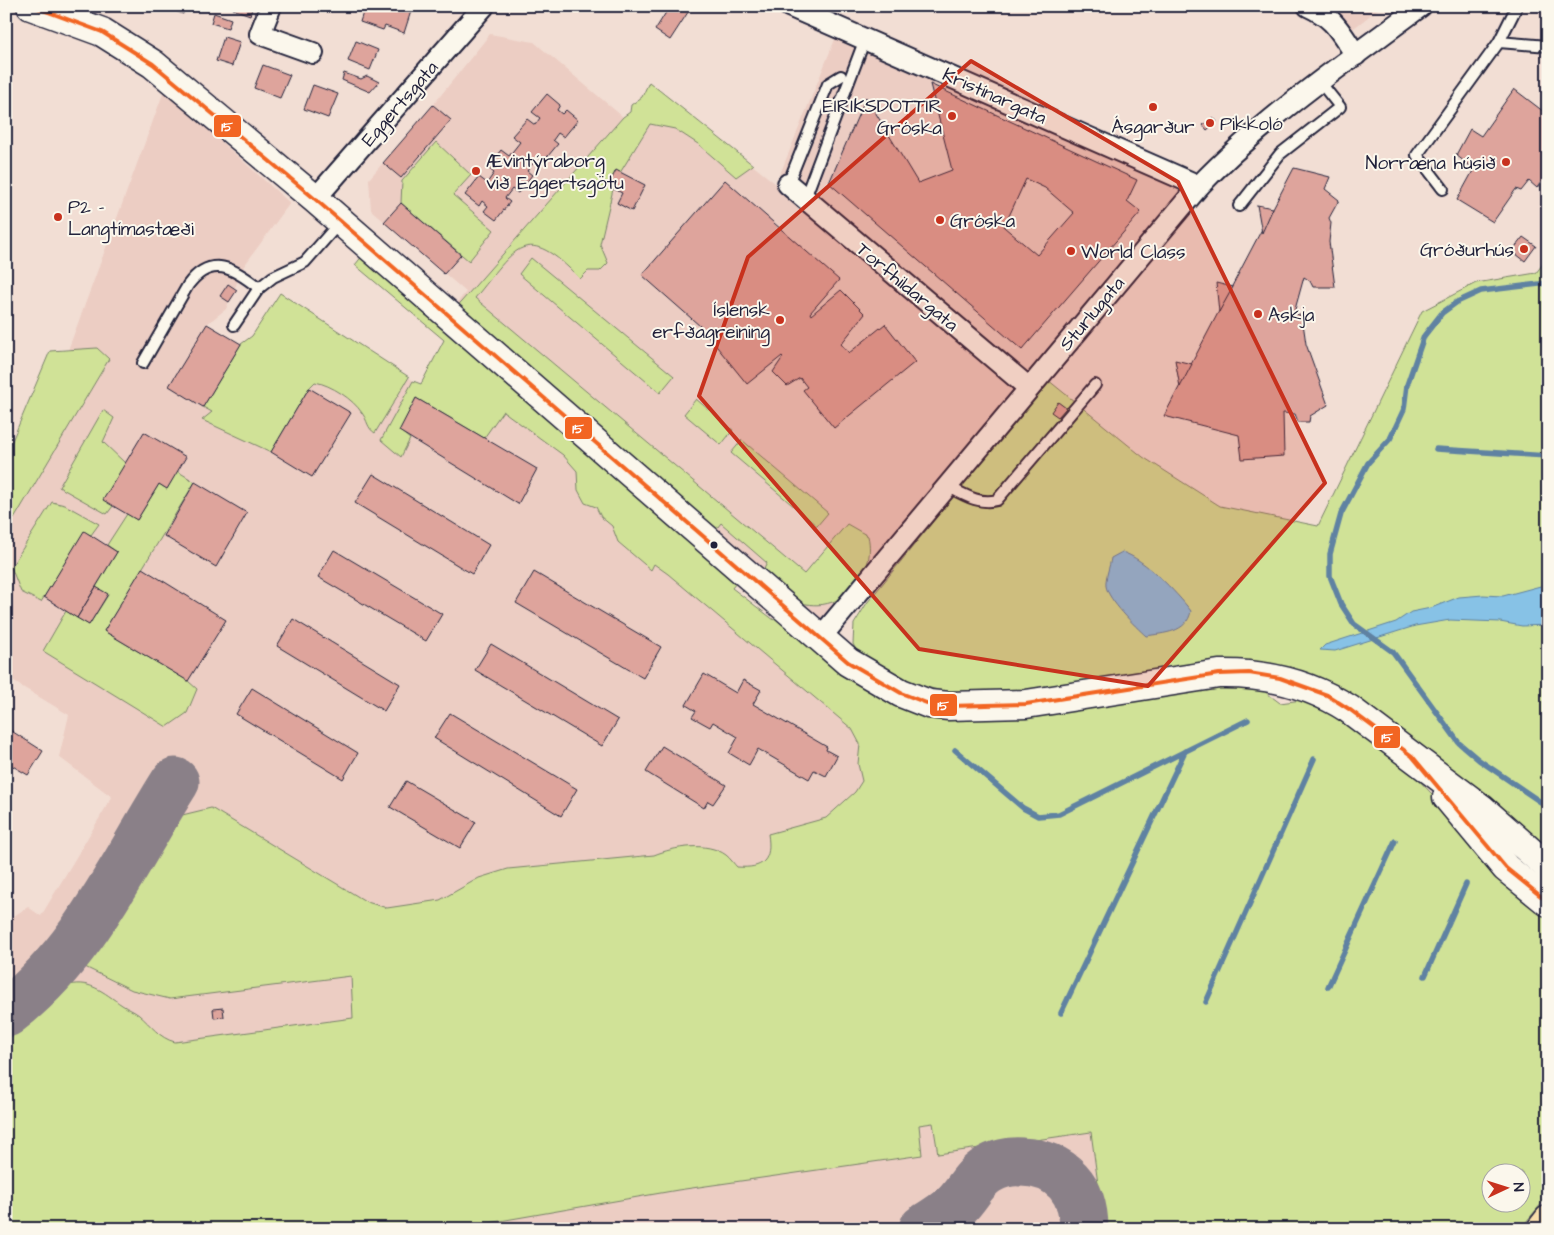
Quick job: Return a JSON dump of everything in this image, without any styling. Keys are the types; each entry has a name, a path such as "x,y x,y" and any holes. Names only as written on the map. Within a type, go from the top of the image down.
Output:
{"main road":[{"path":"31,6 102,32 153,64 315,199 848,662 885,685 930,704 949,706 1026,704 1219,674 1249,673 1280,678 1327,695 1482,809 1548,867"},
{"path":"1412,756 1506,868 1548,902"},
{"path":"1541,1229 1548,1220"}],"street":[{"path":"270,6 260,34 312,53"},
{"name":"Eggertsgata","path":"315,199 484,6"},
{"name":"Kristínargata","path":"789,6 1199,186"},
{"path":"1308,6 1324,13 1333,21 1356,55"},
{"name":"Sturlugata","path":"821,637 1199,186 1224,160 1270,120 1421,6"},
{"name":"Torfhildargata","path":"788,184 1029,388"}],"lane":[{"path":"1443,189 1417,155 1500,42 1517,6"},
{"path":"805,198 865,39"},
{"path":"1500,42 1548,46"},
{"path":"788,184 828,84 841,76"},
{"path":"1239,206 1280,154 1340,107 1320,82"},
{"path":"234,325 259,288 273,277 305,262 340,222"},
{"path":"143,363 188,285 201,271 206,268 222,267 237,272 259,288"},
{"path":"947,486 976,500 987,503 997,500 1095,385"}],"highlighted area":[{"path":"971,61 1178,182 1325,483 1148,686 919,649 699,396 748,257"}],"shaded area":[{"path":"1287,6 1382,6 1354,28 1318,19"},
{"path":"838,32 1189,191 820,630 450,311 466,292 371,210 369,179 433,105 490,34 534,42 623,117 630,112 631,105 642,97 649,82 776,184"},
{"path":"164,91 290,203 244,266 226,309 207,324 241,344 252,336 280,293 420,385 444,340 811,660 1482,1164 1482,1189 1459,1229 6,1229 6,921 28,907 41,916 112,797 59,757 69,715 6,677 6,451 7,454 27,461"}],"green space":[{"path":"649,82 753,165 736,177 698,144 675,129 650,124 615,181 600,244 608,263 600,271 588,271 580,279 546,250 533,246 522,248 501,266 475,298 804,574 847,524 868,536 867,564 862,577 854,588 843,597 831,603 817,605 802,603 787,594 762,573 767,563 721,523 714,532 454,310 623,117 630,112 631,105 642,97"},
{"path":"436,142 471,175 453,195 494,230 469,261 401,203 402,181"},
{"path":"363,255 694,544 736,583 732,588 774,620 777,616 848,677 888,700 1216,685 1256,685 1280,703 1302,700 1341,719 1389,749 1433,795 1502,883 1535,903 1548,917 1548,1196 1520,1229 1104,1229 1091,1132 938,1154 933,1123 919,1125 922,1155 678,1190 454,1229 6,1229 6,1035 63,987 80,984 102,991 137,1014 164,1038 175,1042 353,1018 351,976 170,999 132,990 85,967 174,817 211,808 367,902 387,908 440,900 479,878 508,869 654,855 681,848 710,848 726,855 737,867 754,866 764,861 767,856 769,850 768,834 826,818 855,792 862,781 858,764 860,744 852,729 668,574 654,564 651,570 618,542 612,526 601,517 596,507 585,503 578,490 577,471 563,455 503,411 484,438 416,398 400,431 410,439 401,457 381,440 413,381 421,384 444,340 355,265"},
{"path":"1548,257 1548,858 1417,746 1369,709 1320,680 1292,671 1263,664 1230,662 1036,691 964,696 905,682 860,658 853,644 854,624 867,603 1048,380 1143,457 1220,506 1318,526 1422,311 1476,283 1536,273"},
{"path":"531,258 674,376 660,393 519,274"},
{"path":"280,293 409,377 375,433 370,429 364,416 353,403 335,389 315,382 309,388 271,452 202,420 212,412 203,407 241,344 252,336"},
{"path":"97,348 109,359 14,519 6,517 6,455 50,351"},
{"path":"696,399 733,430 721,445 684,414"},
{"path":"103,410 114,418 103,442 125,463 113,506 107,514 59,487"},
{"path":"742,440 828,513 817,526 731,453"},
{"path":"177,471 195,482 104,631 188,681 197,689 187,713 167,727 43,651 66,611 89,625 108,595 96,587 117,552 107,545 127,514 137,520 159,484 167,489"},
{"path":"52,502 65,505 99,524 91,535 84,532 41,602 21,592 11,567"}],"water":[{"path":"1122,552 1150,569 1185,603 1191,611 1185,624 1174,631 1146,636 1135,626 1112,598 1106,586 1111,558"},
{"path":"1548,584 1548,625 1522,626 1500,622 1450,620 1415,626 1335,651 1320,650 1325,645 1396,622 1411,612 1431,608 1459,597 1503,596"}],"building":[{"path":"162,6 186,6 183,14"},
{"path":"234,6 253,6 250,15 233,9"},
{"path":"365,6 398,6 411,11 404,33 385,26 383,30 360,22"},
{"path":"670,6 692,6 670,40 655,30"},
{"path":"214,13 231,19 228,28 211,23"},
{"path":"224,37 240,42 232,66 216,61"},
{"path":"356,41 378,50 370,70 348,61"},
{"path":"263,65 290,75 280,98 254,88"},
{"path":"344,73 361,79 367,76 379,82 370,92 342,80"},
{"name":"Gróska","path":"930,84 1137,180 1127,201 1141,212 1022,350 829,183 866,97 918,183 952,170","holes":["1026,179 1045,188 1074,213 1037,255 1004,227"]},
{"path":"313,85 338,94 328,118 304,109"},
{"name":"Norræna húsið","path":"1514,89 1548,115 1548,171 1537,188 1529,181 1521,191 1516,189 1493,222 1457,200 1474,169 1456,155 1470,129 1481,136"},
{"path":"547,94 560,105 557,110 562,114 566,110 578,120 564,137 558,133 553,140 558,144 543,162 538,157 527,171 532,175 518,193 512,189 505,198 510,202 496,220 484,211 488,206 482,201 479,206 465,195 479,177 487,183 494,173 487,167 501,150 509,156 520,142 512,136 527,119 535,125 540,118 532,112"},
{"path":"433,105 451,120 401,178 383,163"},
{"name":"Pikkoló","path":"1213,117 1217,122 1207,130 1203,125"},
{"name":"Askja","path":"1294,168 1330,177 1325,189 1339,200 1329,218 1331,223 1329,242 1335,287 1313,287 1310,281 1304,277 1294,313 1302,316 1306,344 1328,405 1310,416 1309,422 1298,422 1295,414 1283,413 1284,456 1242,459 1239,435 1164,416"},
{"path":"616,170 645,185 632,211 617,203 622,193 608,186"},
{"path":"725,180 839,280 810,313 811,315 841,290 865,314 841,344 849,353 885,324 915,362 834,428 803,390 807,387 800,378 787,386 773,372 782,356 747,384 700,326 642,275"},
{"path":"401,203 461,255 444,274 384,222"},
{"path":"1257,205 1273,208 1262,233"},
{"name":"Gróðurhús","path":"1523,237 1536,246 1525,261 1512,251"},
{"path":"1216,283 1233,287 1219,312"},
{"path":"228,284 237,290 229,302 220,296"},
{"path":"207,324 241,344 203,407 169,386"},
{"path":"1175,360 1192,364 1180,387"},
{"path":"309,388 351,413 312,477 271,452"},
{"path":"416,398 537,469 518,504 399,431"},
{"path":"1058,402 1066,408 1058,417 1051,412"},
{"path":"144,432 186,457 167,489 159,484 137,520 103,500"},
{"path":"373,474 489,545 472,574 355,503"},
{"path":"195,482 247,513 216,567 164,536"},
{"path":"84,531 117,552 77,618 44,597"},
{"path":"334,550 442,614 426,641 318,577"},
{"path":"142,568 226,620 188,681 104,631"},
{"path":"534,572 661,647 643,678 516,603"},
{"path":"96,587 108,594 89,625 77,618"},
{"path":"293,619 400,684 384,711 277,646"},
{"path":"491,644 618,720 602,746 475,670"},
{"path":"704,674 736,693 743,680 761,690 753,704 827,747 826,750 837,756 826,776 814,770 809,779 758,749 749,765 729,753 738,737 713,722 710,727 692,717 696,711 686,705"},
{"path":"252,688 358,753 343,779 236,714"},
{"path":"450,713 577,789 561,816 434,738"},
{"path":"10,730 43,751 28,775 11,765 10,767 6,765 6,736"},
{"path":"662,746 726,785 713,804 708,801 704,808 646,772"},
{"path":"406,781 476,822 460,848 390,807"},
{"path":"223,1008 224,1017 214,1018 213,1009"}],"waterway":[{"path":"1548,283 1481,291 1457,302 1442,313 1424,336 1407,385 1404,409 1390,439 1368,463 1341,514 1330,554 1330,576 1341,604 1354,624 1393,652 1459,743 1479,760 1548,807"},
{"path":"1436,449 1548,456"},
{"path":"955,750 1023,808 1038,816 1059,814 1248,720"},
{"path":"1061,1013 1185,751"},
{"path":"1206,1002 1314,759"},
{"path":"1328,987 1395,841"},
{"path":"1425,976 1466,884"}],"taxiway":[{"path":"6,1013 34,990 80,936 101,906 175,782"},
{"path":"923,1229 953,1208 983,1173 1000,1165 1017,1162 1048,1167 1068,1181 1075,1190 1080,1202 1084,1229"}],"transit line":[{"name":"15","path":"32,6 102,32 153,64 315,199 848,662 901,693 929,704 949,706 1026,704 1219,674 1249,673 1280,678 1327,695 1412,756 1506,868 1548,902"}],"place":[{"name":"Ásgarður","path":"1153,107"},
{"name":"EIRIKSDOTTIR Gróska","path":"952,116"},
{"name":"Pikkoló","path":"1210,123"},
{"name":"Norræna húsið","path":"1506,162"},
{"name":"Ævintýraborg við Eggertsgötu","path":"476,171"},
{"name":"P2 - Langtímastæði","path":"58,217"},
{"name":"Gróska","path":"940,220"},
{"name":"Gróðurhús","path":"1524,249"},
{"name":"World Class","path":"1071,251"},
{"name":"Askja","path":"1258,314"},
{"name":"Íslensk erfðagreining","path":"780,320"}]}
